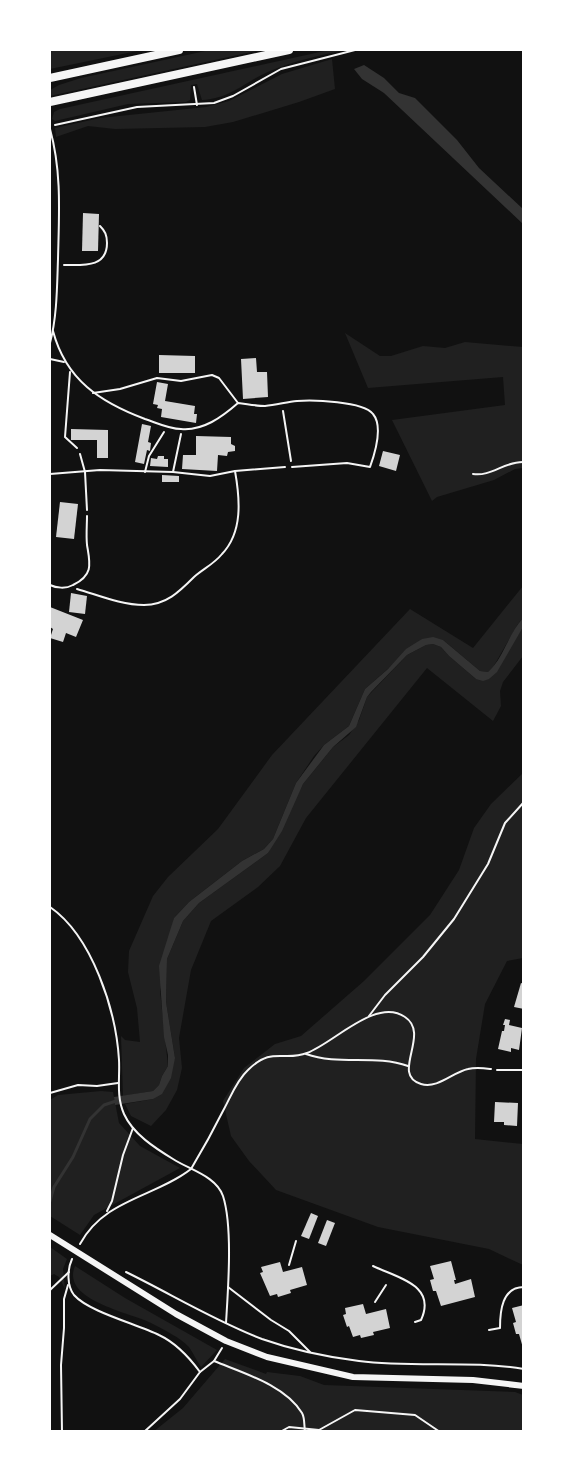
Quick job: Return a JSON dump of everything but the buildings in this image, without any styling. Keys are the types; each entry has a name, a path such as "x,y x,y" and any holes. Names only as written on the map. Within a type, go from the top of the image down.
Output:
{"highway":[{"path":"50,78 179,50"},
{"path":"50,102 289,50"}],"street":[{"path":"50,1235 208,1332 286,1363 360,1378 473,1380 524,1386"}],"lane":[{"path":"50,128 59,182 58,265 50,343"},
{"path":"53,331 65,362 77,379 93,393 133,414 182,430 203,426 220,418 238,404 265,406 298,401 337,402 367,408 374,414 377,422 377,447 370,467 347,463 292,467"},
{"path":"50,359 65,362"},
{"path":"70,369 66,436 77,448"},
{"path":"93,393 120,389 157,378 181,381 197,376 212,375 219,378 238,404"},
{"path":"50,585 70,587 88,573 91,560 87,544 87,516"},
{"path":"497,1070 524,1070"}],"path":[{"path":"50,128 137,107 197,105 224,100 281,69 355,50"},
{"path":"194,87 197,105"},
{"path":"58,265 76,265 103,259 107,251 107,236 100,226"},
{"path":"50,474 100,470 173,472 210,476 235,471 292,467 282,403"},
{"path":"145,472 149,456 167,426"},
{"path":"173,472 182,430"},
{"path":"77,448 85,471 87,516"},
{"path":"473,474 487,474 517,462 524,462"},
{"path":"70,587 118,601 143,605 164,602 179,592 223,554 234,535 239,501 235,471"},
{"path":"369,1016 385,995 423,957 454,919 488,864 505,823 524,802"},
{"path":"50,907 78,936 101,983 116,1033 121,1108 140,1136 174,1160 218,1186 222,1195 227,1212 226,1323"},
{"path":"306,1054 369,1016 388,1012 398,1013 407,1018 415,1031 408,1066 412,1079 427,1085 468,1069 497,1070"},
{"path":"191,1169 245,1072 262,1059 272,1055 306,1054 322,1060 373,1059 408,1066"},
{"path":"50,1093 78,1086 118,1083"},
{"path":"106,1213 112,1201 123,1155 133,1128"},
{"path":"289,1265 296,1241"},
{"path":"373,1266 408,1282 423,1293 426,1303 424,1312 421,1320 415,1322"},
{"path":"122,1270 260,1338 310,1352 382,1363 491,1364 524,1369"},
{"path":"50,1290 69,1272"},
{"path":"62,1431 61,1365 64,1299 68,1283"},
{"path":"375,1302 386,1285"},
{"path":"228,1287 289,1331 310,1352"},
{"path":"489,1330 500,1328 503,1301 507,1293 517,1287 524,1287"},
{"path":"200,1372 214,1361 220,1350"},
{"path":"214,1361 268,1383 293,1402 304,1415 305,1430"},
{"path":"280,1431 289,1427 319,1430 355,1410 415,1414 440,1431"}],"shaded area":[{"path":"50,50 142,50 50,69"},
{"path":"210,50 260,50 50,96 50,90 81,78"},
{"path":"329,50 346,50 279,67 230,93 212,99 202,100 197,84 191,85 190,100 186,102 128,104 55,121 52,119 54,112 60,109"},
{"path":"332,59 335,89 233,122 205,127 115,129 88,126 56,137 55,128 100,118 206,107 229,101 282,74"},
{"path":"364,65 384,78 399,93 415,98 457,140 479,168 523,209 523,224 384,93 362,79 354,69"},
{"path":"345,333 380,356 391,356 423,346 445,348 465,342 523,347 523,468 515,469 494,480 437,497 432,501 392,420 505,405 503,377 368,388"},
{"path":"523,586 523,618 492,669 488,672 480,671 443,640 422,639 365,689 349,726 324,745 314,756 296,783 273,839 264,849 242,861 189,902 174,918 160,991 168,1066 159,1085 153,1091 123,1096 121,1036 125,1040 140,1042 137,1008 128,972 129,951 153,896 168,877 218,829 272,755 410,609 473,648"},
{"path":"523,618 523,627 497,672 489,679 483,681 476,679 441,647 433,644 426,645 407,655 371,692 356,727 333,747 303,784 282,831 268,853 199,903 183,921 167,959 166,1002 175,1058 171,1078 162,1094 153,1099 115,1105 114,1097 153,1091 159,1085 168,1066 159,966 174,918 189,902 242,861 264,849 273,839 296,783 324,745 349,726 365,689 406,649 422,639 433,637 443,640 480,671 488,672 498,660 513,631"},
{"path":"523,627 523,656 503,682 500,691 501,706 493,721 427,668 306,818 280,866 258,887 211,921 191,970 179,1038 182,1068 177,1090 166,1110 151,1126 131,1116 125,1104 153,1099 175,1058 166,1002 167,959 183,921 199,903 268,853 303,784 333,747 349,735 359,720 367,697 407,655 426,645 433,644 441,647 476,679 489,679"},
{"path":"523,773 523,958 507,961 485,1004 476,1059 475,1139 523,1144 523,1265 489,1249 378,1227 276,1190 249,1161 231,1136 223,1101 244,1068 275,1044 301,1036 364,981 430,915 459,870 474,828 491,804"},
{"path":"113,1092 119,1123 140,1146 180,1168 94,1215 80,1235 50,1216 50,1100 58,1095"},
{"path":"50,1247 67,1259 63,1269 65,1289 59,1277 54,1274 50,1276"},
{"path":"75,1266 125,1298 217,1350 201,1367 189,1347 177,1337 153,1324 88,1297 78,1288 73,1278"},
{"path":"225,1359 266,1374 267,1372 300,1376 324,1385 515,1392 523,1395 523,1431 153,1432 183,1408"}],"waterway":[{"path":"50,1201 54,1187 73,1157 90,1119 104,1105 116,1101"}]}
